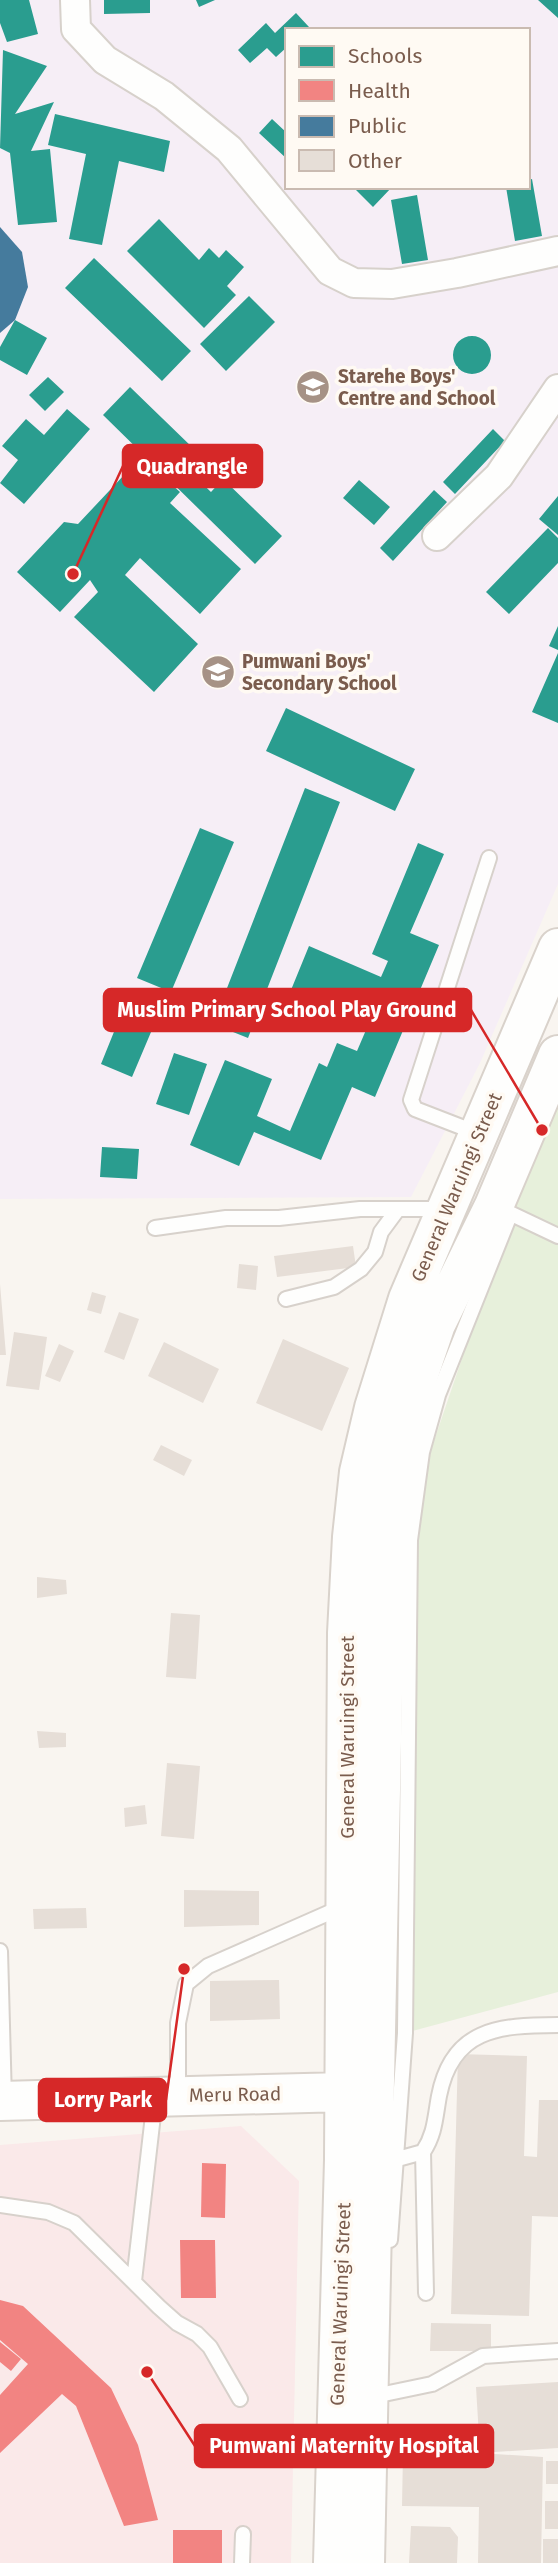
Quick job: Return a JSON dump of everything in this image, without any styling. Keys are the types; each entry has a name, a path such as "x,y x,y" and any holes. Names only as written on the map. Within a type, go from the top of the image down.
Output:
{"main road":[{"name":"General Waruingi Street","path":"333,2563 345,2092 347,1633 352,1537 359,1472 374,1408 408,1299 558,948"},
{"name":"General Waruingi Street","path":"365,2563 386,1548 397,1464 412,1395 436,1324 502,1210 558,1055"},
{"name":"Meru Road","path":"2,2101 345,2092"}],"street":[{"path":"75,0 76,29 106,60 164,96 229,149 330,271 354,283 392,284 558,251"},
{"path":"437,536 499,476 558,389"}],"lane":[{"path":"478,1134 415,1109 411,1100 489,858"},
{"path":"286,1299 334,1287 361,1269 375,1252 385,1225 398,1209"},
{"path":"155,1228 226,1218 446,1209"},
{"path":"390,2256 394,2160 405,2033 410,1541 422,1452 438,1395 502,1210 558,1236"},
{"path":"134,2281 186,1984 208,1966 346,1905"},
{"path":"0,1951 2,2101"},
{"path":"426,2293 423,2152 433,2137 443,2080 456,2052 467,2042 491,2032 534,2025 558,2025"},
{"path":"394,2160 423,2152"},
{"path":"0,2205 48,2212 74,2223 177,2323 197,2334 210,2347 240,2399"},
{"path":"384,2394 432,2384 483,2356 558,2351"},
{"path":"242,2563 243,2534"}],"shaded area":[{"path":"0,0 558,0 558,884 480,1063 411,1197 0,1199"},
{"path":"241,2126 299,2181 291,2563 0,2563 0,2145"}],"green space":[{"path":"558,1055 558,1992 405,2033 416,1494 511,1214"}],"building: Schools":[{"path":"0,0 29,0 38,34 7,42 0,23"},
{"path":"104,0 150,0 150,13 104,14"},
{"path":"196,0 215,0 199,7"},
{"path":"538,0 558,0 558,18"},
{"path":"296,13 309,27 285,28 285,49 276,57 267,48 250,63 238,50 266,23 275,33"},
{"path":"3,50 47,66 15,114 54,102 31,151 50,149 57,222 18,225 10,153 0,148"},
{"path":"55,114 170,141 164,172 119,161 102,245 69,239 86,154 48,145"},
{"path":"272,119 285,131 285,157 259,133"},
{"path":"530,180 542,236 515,241 506,189 530,189"},
{"path":"355,189 390,189 373,207"},
{"path":"417,195 428,260 402,264 391,200"},
{"path":"159,219 199,260 209,248 219,258 226,250 244,267 227,286 236,295 204,328 127,251"},
{"path":"94,258 191,351 162,381 65,288"},
{"path":"249,296 275,322 226,371 200,344"},
{"path":"15,320 47,338 27,375 0,360 0,347"},
{"path":"472,336 486,341 491,355 486,369 472,374 458,369 453,355 458,341"},
{"path":"48,377 64,392 45,411 29,395"},
{"path":"130,387 194,449 181,463 211,492 223,479 282,536 255,564 103,415"},
{"path":"67,409 90,429 24,504 0,483 18,460 2,446 26,419 44,435"},
{"path":"493,429 505,441 455,494 443,482"},
{"path":"141,457 180,492 170,503 241,569 200,614 140,558 125,575 198,644 154,692 74,617 98,592 90,580 60,612 17,572 64,522 78,524"},
{"path":"359,480 390,507 374,525 343,498"},
{"path":"434,490 447,502 393,561 380,548"},
{"path":"558,496 558,535 539,519"},
{"path":"548,528 558,538 558,563 509,614 486,592"},
{"path":"558,626 558,650 549,646"},
{"path":"558,653 558,723 532,712"},
{"path":"286,708 415,769 395,811 266,751"},
{"path":"305,788 340,802 248,1038 213,1024"},
{"path":"200,828 234,842 171,992 137,978"},
{"path":"418,843 444,854 410,933 439,945 375,1097 352,1087 321,1160 254,1132 239,1166 190,1145 225,1060 272,1079 257,1116 290,1131 319,1063 327,1067 337,1043 357,1051 369,1023 291,990 309,946 381,977 388,961 372,954"},
{"path":"122,1012 154,1025 132,1077 101,1064"},
{"path":"174,1053 207,1064 189,1115 156,1104"},
{"path":"102,1147 139,1149 137,1179 100,1177"}],"building: Health":[{"path":"202,2163 226,2164 225,2218 201,2217"},
{"path":"180,2240 215,2240 216,2298 181,2298"},
{"path":"0,2300 23,2306 111,2388 138,2445 158,2520 124,2526 76,2406 62,2394 0,2453 0,2395 28,2364 0,2340"},
{"path":"0,2342 21,2359 11,2371 0,2362"},
{"path":"173,2530 222,2530 222,2563 173,2563"}],"building: Public":[{"path":"0,227 22,252 28,287 15,320 0,333"}],"building: Other":[{"path":"353,1246 356,1267 277,1277 274,1256"},
{"path":"239,1264 258,1266 256,1290 237,1288"},
{"path":"0,1284 6,1355 0,1355"},
{"path":"92,1292 106,1296 101,1314 87,1310"},
{"path":"119,1312 139,1319 124,1360 104,1352"},
{"path":"14,1332 47,1337 39,1390 6,1386"},
{"path":"283,1339 349,1368 322,1431 256,1403"},
{"path":"164,1342 219,1369 203,1403 148,1376"},
{"path":"59,1344 74,1351 60,1382 45,1376"},
{"path":"161,1445 192,1460 184,1476 153,1460"},
{"path":"37,1577 66,1580 67,1594 37,1598"},
{"path":"171,1613 200,1615 196,1679 166,1677"},
{"path":"37,1731 66,1733 66,1747 39,1748"},
{"path":"167,1763 200,1766 194,1839 161,1836"},
{"path":"145,1805 147,1824 125,1827 124,1808"},
{"path":"184,1890 259,1891 259,1925 184,1927"},
{"path":"86,1908 87,1928 34,1929 33,1909"},
{"path":"279,1980 280,2019 210,2021 210,1981"},
{"path":"458,2054 527,2056 524,2156 537,2157 539,2100 558,2100 558,2217 532,2216 529,2316 451,2314"},
{"path":"431,2323 491,2324 491,2351 430,2351"},
{"path":"558,2382 558,2448 480,2453 476,2387"},
{"path":"403,2453 480,2453 543,2457 541,2563 478,2563 479,2507 402,2506"},
{"path":"546,2461 558,2461 558,2484 546,2484"},
{"path":"545,2501 558,2501 558,2529 545,2529"},
{"path":"411,2526 450,2527 458,2537 457,2563 409,2563"},
{"path":"543,2539 558,2539 558,2563 543,2563"}],"place":[{"name":"Starehe Boys' Centre and School","path":"313,387"},
{"name":"Quadrangle","path":"73,574"},
{"name":"Pumwani Boys' Secondary School","path":"218,672"},
{"name":"Muslim Primary School Play Ground","path":"542,1130"},
{"name":"Lorry Park","path":"184,1969"},
{"name":"Pumwani Maternity Hospital","path":"147,2372"}]}
